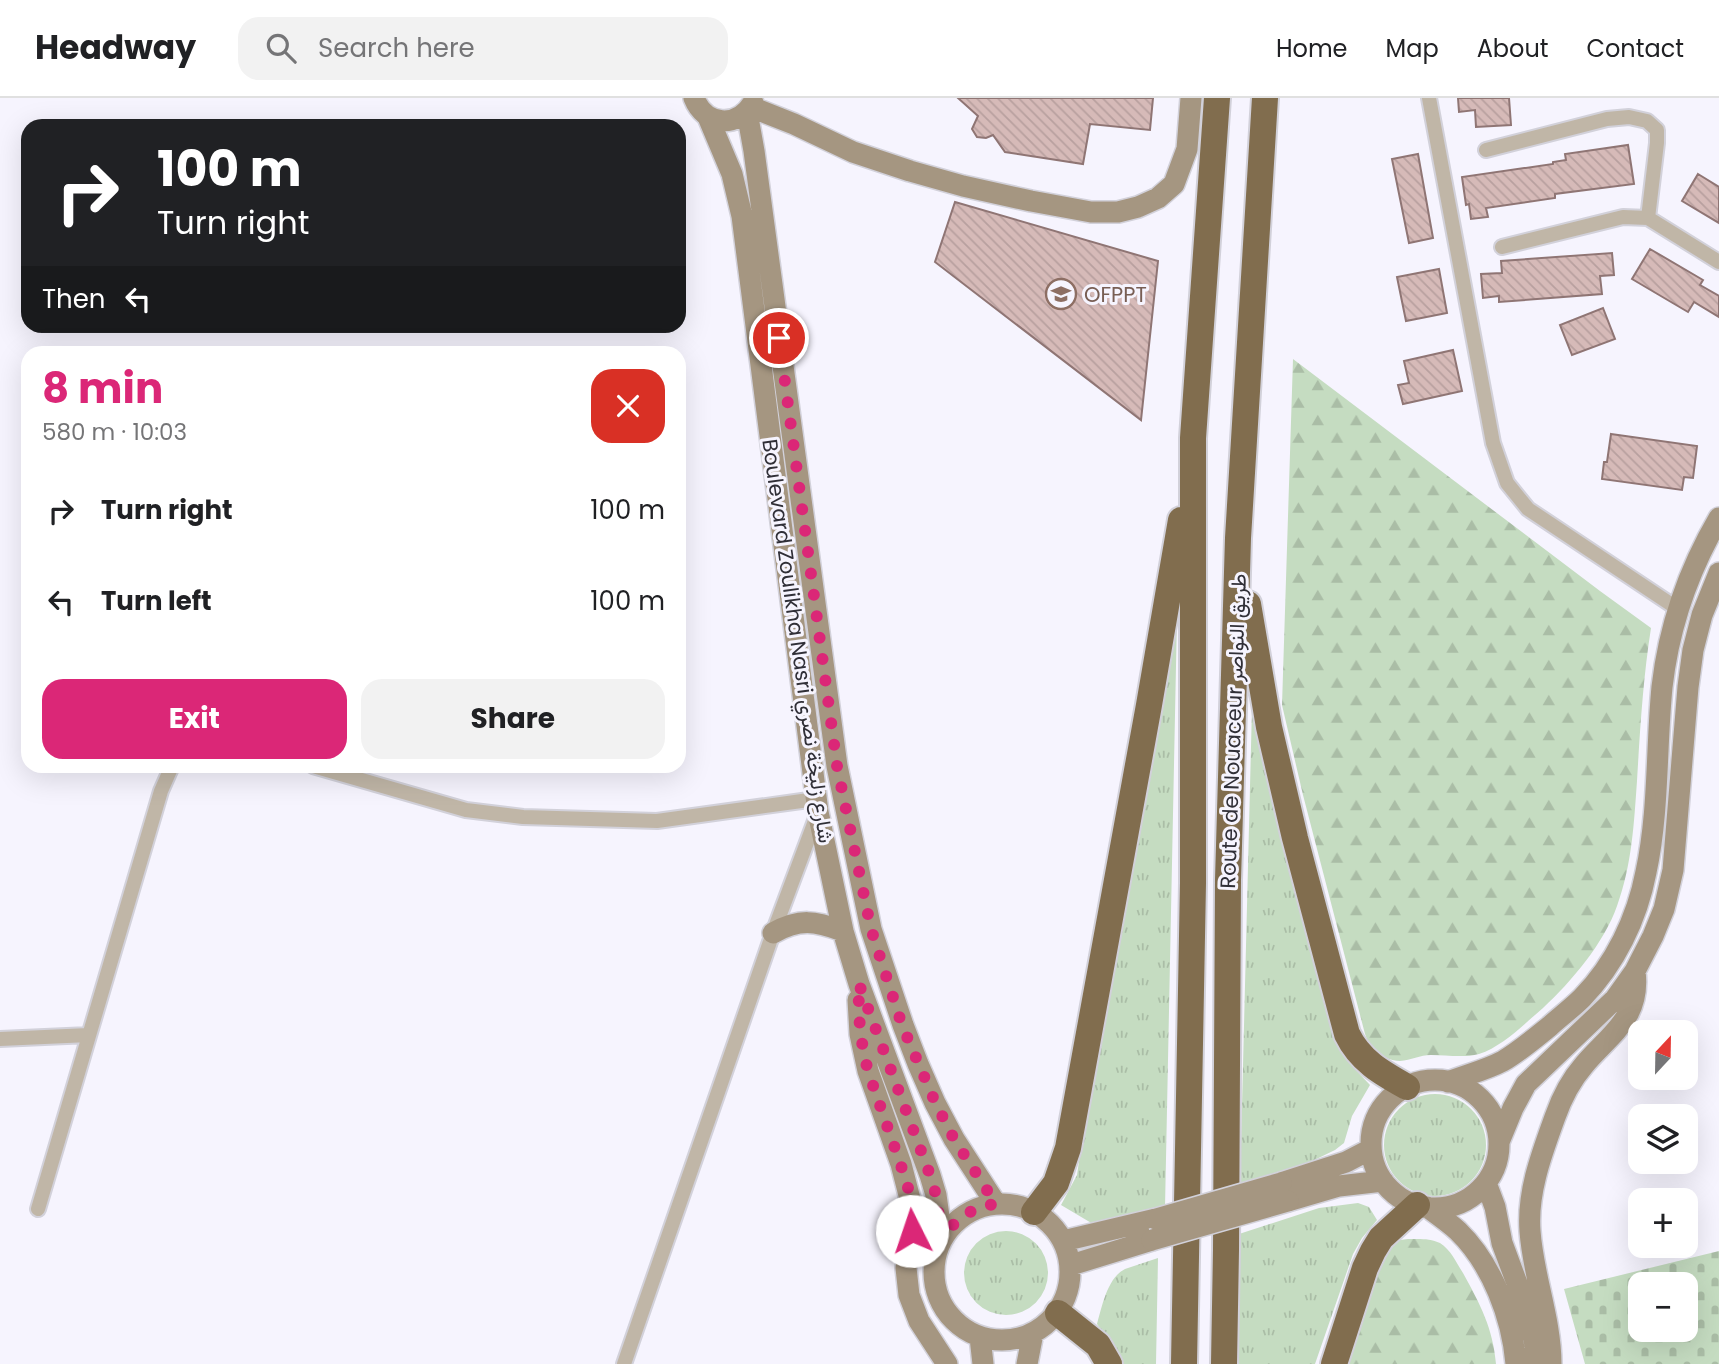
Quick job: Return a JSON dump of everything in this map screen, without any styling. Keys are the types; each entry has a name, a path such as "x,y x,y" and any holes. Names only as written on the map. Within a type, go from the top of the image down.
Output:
{"highway":[{"name":"Route de Nouaceur طريق النواصر","path":"1184,1364 1193,869 1193,438 1217,98"},
{"name":"Route de Nouaceur طريق النواصر","path":"1224,1364 1228,880 1238,538 1265,98"},
{"path":"1034,1212 1056,1183 1068,1147 1149,705 1193,438"},
{"path":"1238,538 1269,727 1344,1024 1351,1042 1365,1061 1406,1087"},
{"path":"1334,1364 1373,1251 1381,1238 1422,1206"},
{"path":"1058,1313 1098,1345 1109,1364"}],"main road":[{"name":"Boulevard Zoulikha Nasri شارع زليخة نصري","path":"694,98 708,117 732,174 742,216 817,805 843,931 859,984 930,1175 936,1195 942,1238"},
{"path":"708,117 731,121 755,104 853,152 910,171 1031,201 1091,212 1118,212 1158,198 1174,184 1187,149 1191,98"},
{"name":"Boulevard Zoulikha Nasri شارع زليخة نصري","path":"755,104 755,165 837,766 871,929 902,1025 929,1090 954,1139 996,1204"},
{"path":"1448,1082 1494,1065 1522,1049 1582,998 1605,970 1622,943 1637,906 1646,873 1651,841 1662,687 1678,609 1689,576 1719,518"},
{"path":"1499,1142 1526,1084 1615,999 1635,971 1664,908 1673,870 1693,650 1702,615 1719,573"},
{"path":"774,933 800,922 814,922 843,931"},
{"path":"1551,1364 1547,1321 1530,1233 1534,1182 1553,1121 1568,1086 1585,1063 1620,1027 1631,1010 1636,991 1635,971"},
{"path":"859,984 858,1014 868,1071 907,1183 911,1203 913,1222 906,1268 909,1295 919,1321 947,1364"},
{"path":"1422,1206 1450,1206 1473,1196 1496,1167 1499,1155 1498,1130 1488,1108 1471,1091 1448,1082 1427,1081 1406,1087 1390,1099 1378,1115 1370,1149 1383,1181 1396,1195 1422,1206 1458,1231 1479,1257 1505,1307 1515,1346 1516,1364"},
{"path":"1071,1265 1152,1240 1285,1192 1370,1149"},
{"path":"1063,1241 1285,1192 1383,1181"},
{"path":"1486,1182 1495,1206 1502,1243 1524,1301 1534,1339 1537,1364"},
{"path":"1009,1204 1034,1212 1051,1224 1063,1241 1071,1265 1066,1298 1058,1313 1033,1334 1016,1339 998,1341 968,1332 947,1314 940,1303 934,1263 942,1238 965,1214 985,1206 1009,1204"},
{"path":"1027,1364 1033,1334"},
{"path":"980,1337 983,1364"}],"street":[{"path":"1429,98 1493,443 1507,483 1528,509 1678,609"},
{"path":"1486,150 1606,119 1629,117 1647,121 1657,130 1648,218"},
{"path":"1502,247 1623,217 1648,218 1719,262"},
{"path":"38,1209 161,791 169,773"},
{"path":"337,773 466,810 523,817 657,821 817,805 624,1364"},
{"path":"0,1039 89,1035"}],"green space":[{"path":"1293,359 1651,628 1632,844 1617,906 1596,947 1565,986 1513,1034 1479,1054 1427,1055 1396,1061 1374,1051 1365,1034 1282,705"},
{"path":"1177,617 1165,1208 1093,1224 1061,1205 1077,1175"},
{"path":"1253,704 1343,1052 1370,1085 1352,1116 1344,1143 1335,1150 1300,1167 1240,1185 1252,707"},
{"path":"1435,1094 1455,1097 1478,1116 1483,1125 1486,1145 1483,1165 1464,1188 1455,1193 1435,1196 1415,1193 1392,1174 1387,1165 1384,1145 1387,1125 1406,1102 1415,1097"},
{"path":"1358,1203 1369,1207 1377,1220 1353,1254 1315,1364 1237,1364 1239,1234 1319,1208"},
{"path":"1006,1231 1022,1234 1036,1243 1045,1257 1048,1273 1045,1289 1036,1303 1022,1312 1006,1315 990,1312 976,1303 967,1289 964,1273 967,1257 976,1243 990,1234"},
{"path":"1400,1240 1436,1241 1453,1256 1485,1317 1496,1364 1344,1364 1380,1262"},
{"path":"1719,1251 1719,1364 1585,1364 1564,1289 1628,1273 1628,1342 1698,1342 1698,1272 1633,1272"},
{"path":"1158,1258 1156,1364 1120,1364 1110,1341 1097,1324 1106,1294 1119,1273"}],"building":[{"path":"958,98 1153,98 1150,130 1090,124 1083,164 1005,152 993,135 986,138 977,137 972,129 978,116"},
{"path":"1458,98 1509,98 1511,125 1476,127 1475,110 1459,112"},
{"path":"1628,145 1634,184 1555,194 1555,198 1486,208 1488,217 1471,219 1462,177 1553,164 1566,160 1565,154"},
{"path":"1418,154 1433,238 1409,243 1392,159"},
{"path":"1698,174 1719,187 1719,223 1682,201"},
{"path":"955,202 1158,261 1141,420 935,262"},
{"path":"1650,249 1703,280 1700,285 1719,296 1719,317 1694,302 1688,312 1632,279"},
{"path":"1612,253 1614,275 1600,276 1602,294 1499,302 1499,296 1483,298 1481,274 1502,273 1501,261"},
{"path":"1439,269 1447,313 1406,321 1397,277"},
{"path":"1603,308 1615,339 1572,355 1560,325"},
{"path":"1453,350 1462,391 1403,404 1398,385 1409,383 1404,361"},
{"path":"1611,434 1697,446 1693,478 1684,477 1682,490 1602,479"}],"place":[{"name":"OFPPT","path":"1061,294"}],"route":[{"path":"779,338 837,766 871,929 902,1025 935,1102 954,1139 996,1204 965,1214 942,1238 936,1195 930,1175 859,984 858,1014 864,1053 907,1183 913,1213 912,1231"}]}
